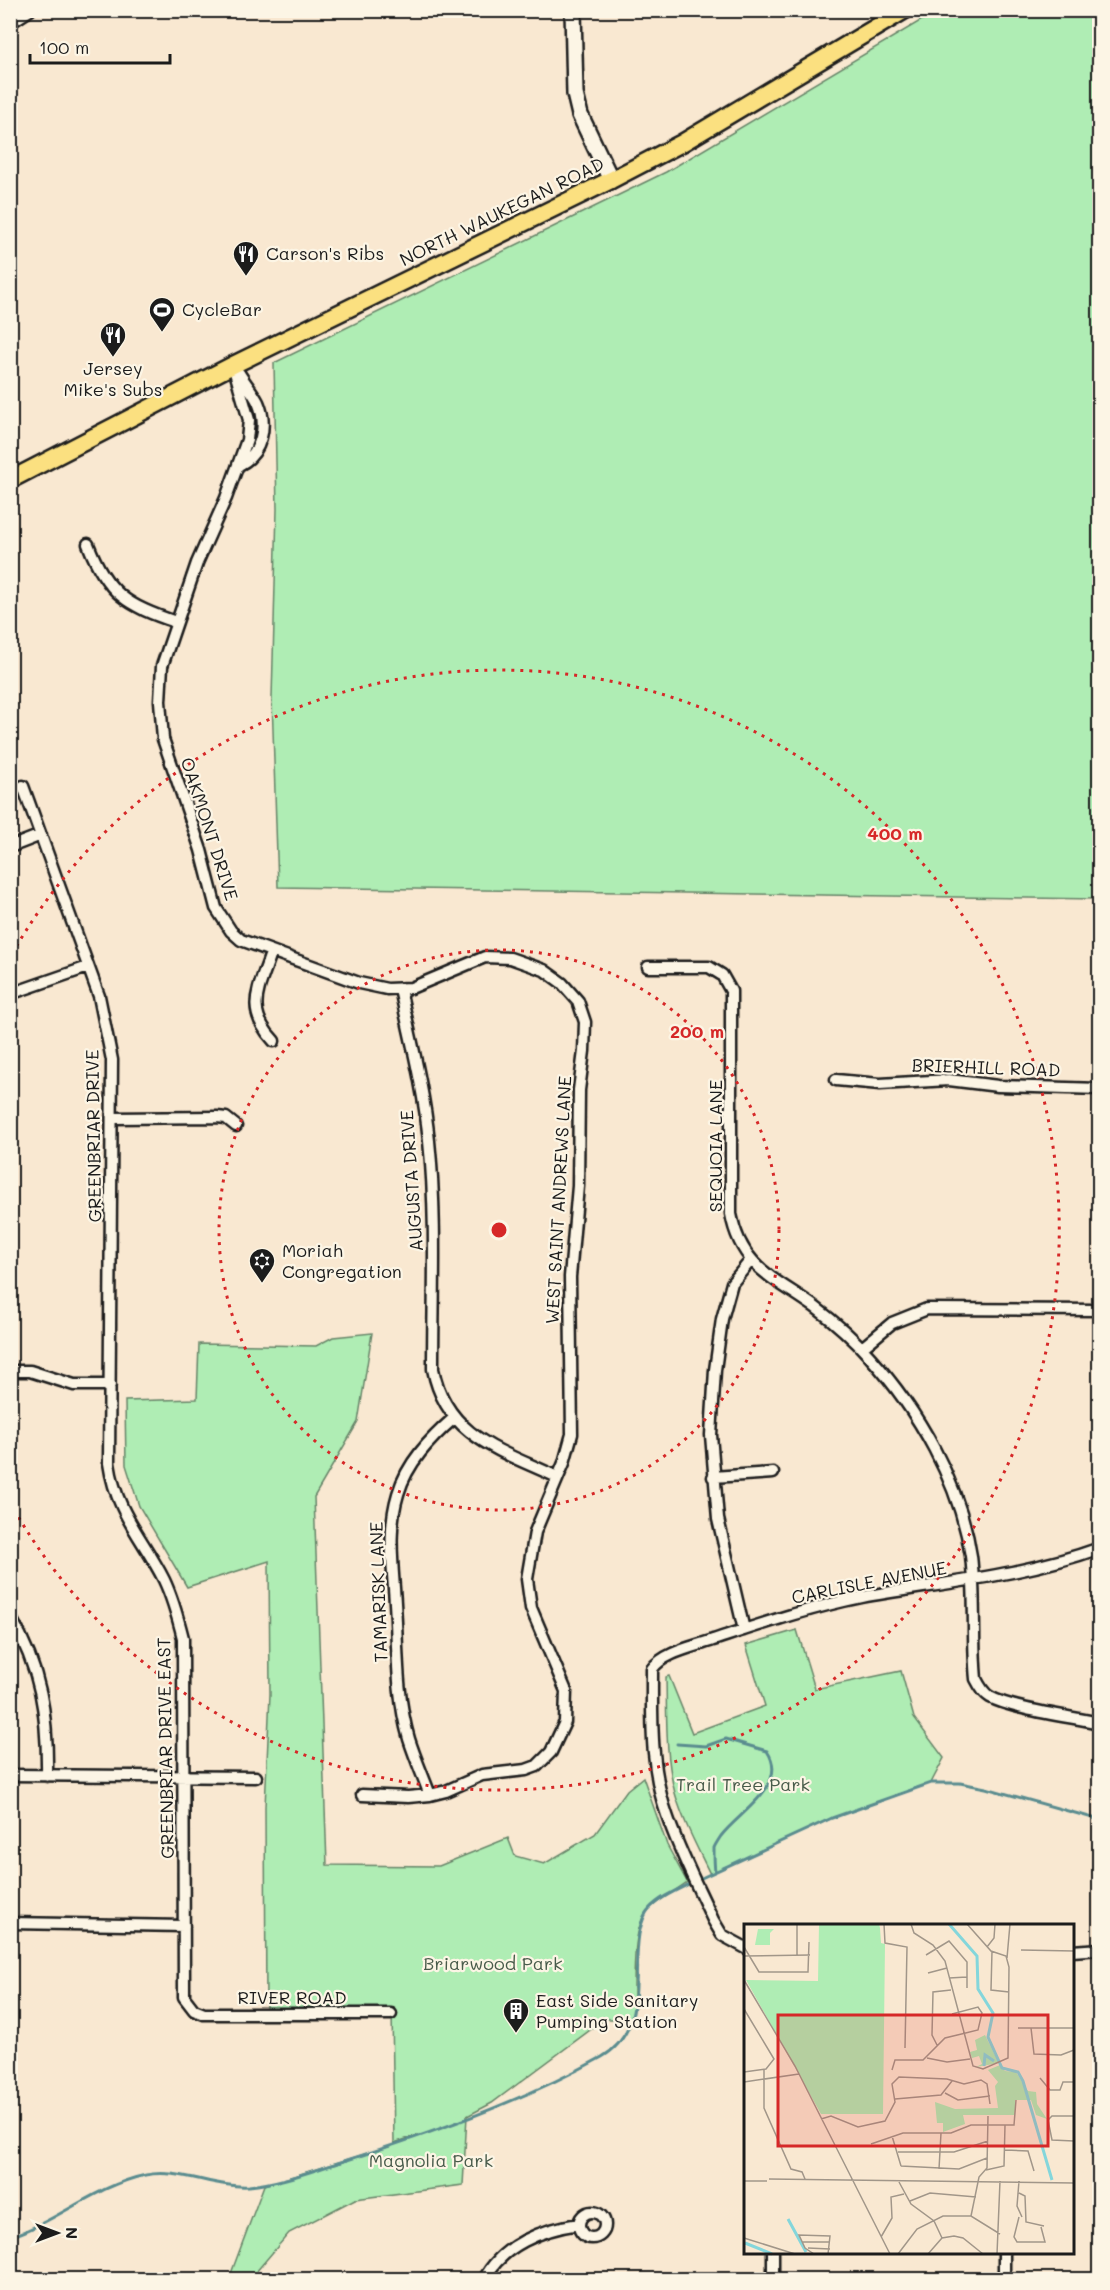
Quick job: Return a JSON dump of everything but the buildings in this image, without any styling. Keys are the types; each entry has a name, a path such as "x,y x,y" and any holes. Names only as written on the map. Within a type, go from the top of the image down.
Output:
{"main road":[{"name":"NORTH WAUKEGAN ROAD","path":"10,480 233,365 611,180 681,143 905,10"}],"street":[{"path":"10,23 30,10"},
{"path":"573,10 575,94 588,134 611,180"},
{"name":"OAKMONT DRIVE","path":"233,365 258,402 261,413 259,446 252,459 239,465 197,563 160,677 163,740 201,850 216,909 231,931 241,940 271,953 359,983 400,989 411,988 485,957 510,958 526,963 544,970 562,983"},
{"path":"88,544 102,576 124,600 148,613 176,622"},
{"name":"GREENBRIAR DRIVE","path":"23,786 88,967 108,1033 112,1060 110,1428"},
{"path":"10,847 40,835"},
{"path":"271,953 258,991 256,1017 274,1041"},
{"path":"10,993 88,967"},
{"name":"SEQUOIA LANE","path":"648,967 709,967 715,969 726,980 733,997 731,1214 739,1243 759,1269 823,1313 862,1348 893,1385 917,1419 954,1495 967,1538 972,1580 976,1678 989,1696 1014,1705 1100,1723"},
{"name":"WEST SAINT ANDREWS LANE","path":"362,1795 408,1797 430,1795 446,1791 482,1775 526,1770 537,1766 551,1752 565,1722 566,1691 531,1608 527,1579 535,1532 568,1451 572,1426 568,1324 578,1186 579,1090 586,1035 582,1011 562,983"},
{"name":"AUGUSTA DRIVE","path":"400,989 422,1092 429,1142 434,1218 433,1369 438,1391 454,1418"},
{"name":"BRIERHILL ROAD","path":"836,1080 880,1083 949,1080 998,1086 1100,1089"},
{"path":"113,1118 217,1117 226,1118 236,1126"},
{"path":"744,1630 718,1519 713,1477 712,1400 722,1319 732,1283 751,1260"},
{"path":"862,1348 892,1323 927,1309 1100,1310"},
{"path":"10,1371 30,1371 74,1385 110,1385"},
{"path":"454,1418 485,1444 557,1477"},
{"name":"TAMARISK LANE","path":"430,1795 409,1738 402,1701 397,1660 392,1528 398,1494 415,1459 430,1439 454,1418"},
{"name":"GREENBRIAR DRIVE EAST","path":"110,1428 112,1483 128,1523 163,1579 175,1606 183,1638 184,1997 194,2010"},
{"path":"713,1477 773,1473"},
{"name":"CARLISLE AVENUE","path":"744,1947 722,1935 690,1870 666,1813 657,1776 652,1735 652,1669 664,1659 681,1651 744,1630 861,1598 972,1580 1100,1548"},
{"path":"10,1616 32,1658 41,1690 47,1719 47,1776"},
{"path":"10,1775 256,1777"},
{"path":"10,1923 184,1926"},
{"path":"1074,1951 1100,1949"},
{"name":"RIVER ROAD","path":"194,2010 204,2014 226,2015 391,2014"},
{"path":"484,2280 493,2264 512,2248 556,2228 579,2224"},
{"path":"773,2254 773,2280"},
{"path":"1004,2254 1004,2280"}],"green space":[{"path":"937,11 1099,11 1099,899 278,887 272,698 277,509 274,363 666,172"},
{"name":"Briarwood Park","path":"372,1333 358,1422 314,1497 327,1865 439,1866 508,1838 515,1856 544,1864 595,1834 627,1790 643,1777 667,1845 687,1882 653,1905 643,1918 638,1930 633,2019 605,2019 492,2103 467,2116 463,2185 355,2199 289,2233 250,2279 229,2279 264,2185 391,2146 418,2135 394,2143 392,2010 266,2008 265,1807 270,1694 269,1561 187,1587 139,1506 126,1465 125,1401 197,1399 199,1344 316,1346 333,1337"},
{"name":"Trail Tree Park","path":"797,1630 815,1689 901,1671 914,1718 944,1758 931,1783 832,1818 710,1874 682,1814 675,1793 667,1735 666,1677 669,1676 692,1733 765,1706 746,1645"}],"waterway":[{"path":"677,1744 706,1746 726,1739 767,1751 772,1763 772,1775 767,1787 715,1845 715,1871"},
{"path":"697,1880 832,1818 931,1783 960,1783 986,1788 1100,1820"},
{"path":"10,2237 128,2180 146,2175 171,2174 223,2184 249,2186 284,2179 440,2129 572,2073 602,2057 616,2046 626,2033 635,2002 637,1951 644,1917 658,1901 691,1883"}],"place":[{"name":"Carson's Ribs","path":"246,277"},
{"name":"CycleBar","path":"162,333"},
{"name":"Jersey Mike's Subs","path":"113,358"},
{"name":"Moriah Congregation","path":"262,1284"},
{"name":"East Side Sanitary Pumping Station","path":"516,2034"}],"park label":[{"name":"Magnolia Park","path":"431,2161"}]}
